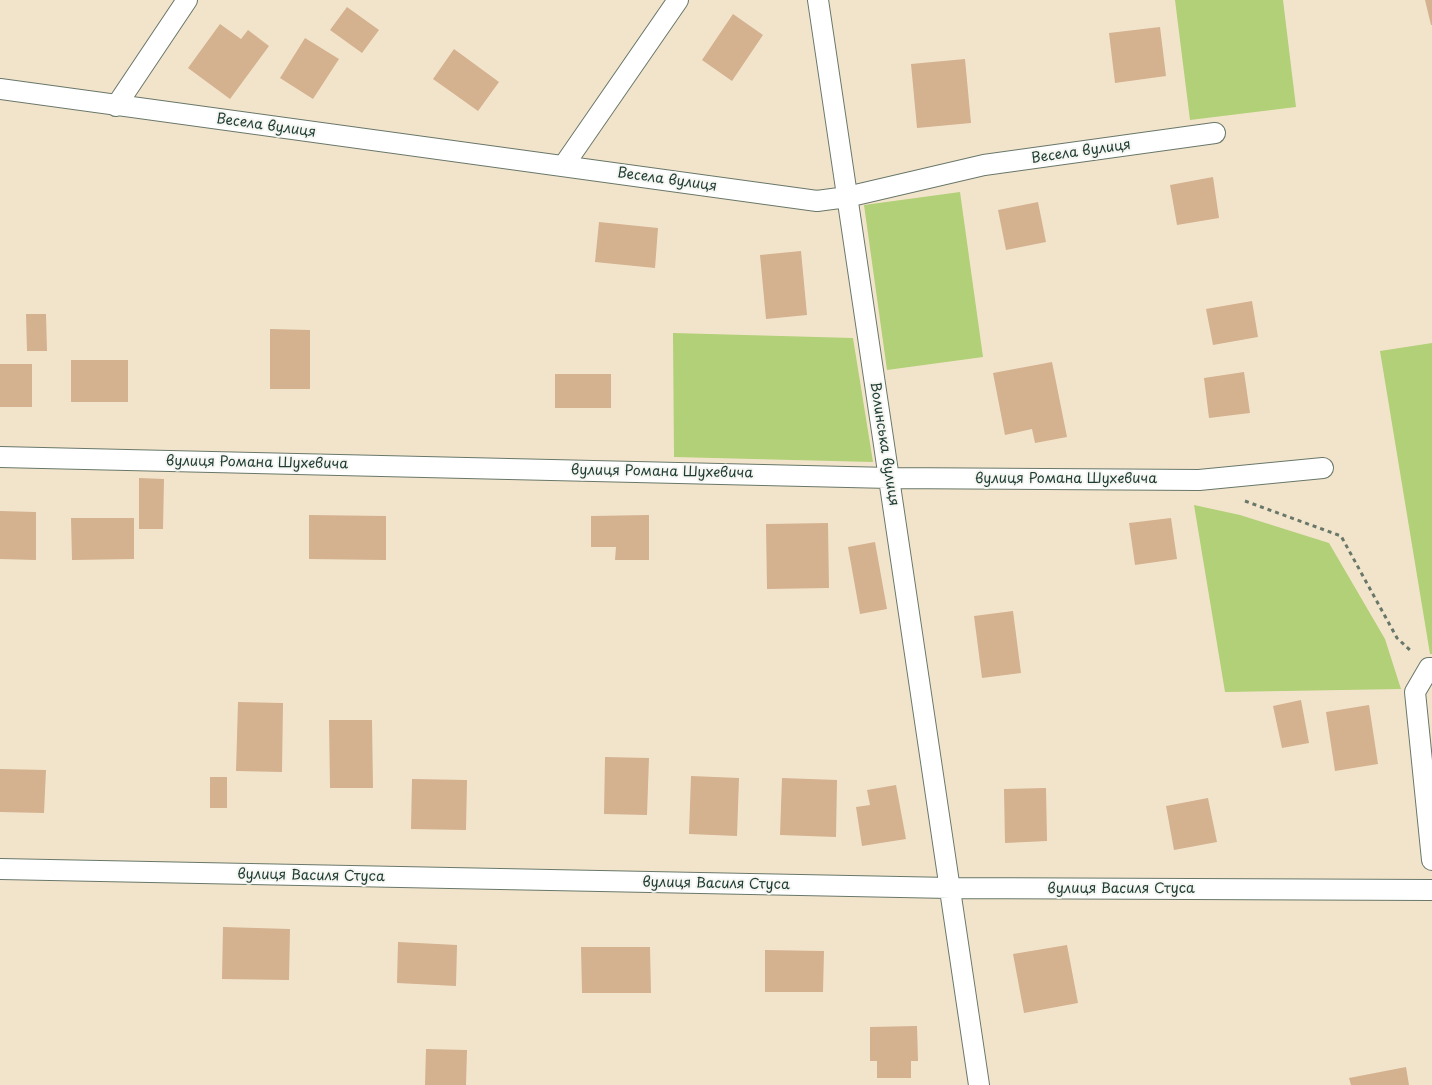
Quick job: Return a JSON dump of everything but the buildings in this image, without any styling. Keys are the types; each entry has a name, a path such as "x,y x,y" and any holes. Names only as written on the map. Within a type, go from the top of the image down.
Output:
{"street":[{"path":"116,106 187,0"},
{"path":"564,165 678,0"},
{"name":"Волинська вулиця","path":"818,0 979,1085"},
{"name":"Весела вулиця","path":"0,89 817,200 847,198 984,164 1215,133"},
{"name":"вулиця Романа Шухевича","path":"0,457 890,478 1199,480 1323,468"},
{"path":"1430,668 1415,692 1432,860"},
{"name":"вулиця Василя Стуса","path":"0,869 950,888 1432,890"}],"path":[{"path":"1244,500 1341,536 1397,638 1430,668"}],"green space":[{"path":"1175,0 1283,0 1296,107 1190,120"},
{"path":"960,192 983,357 887,370 864,205"},
{"path":"673,333 853,338 873,462 674,457"},
{"path":"1432,343 1432,654 1430,654 1380,351"},
{"path":"1194,505 1240,515 1329,543 1385,639 1401,689 1225,692"}]}
